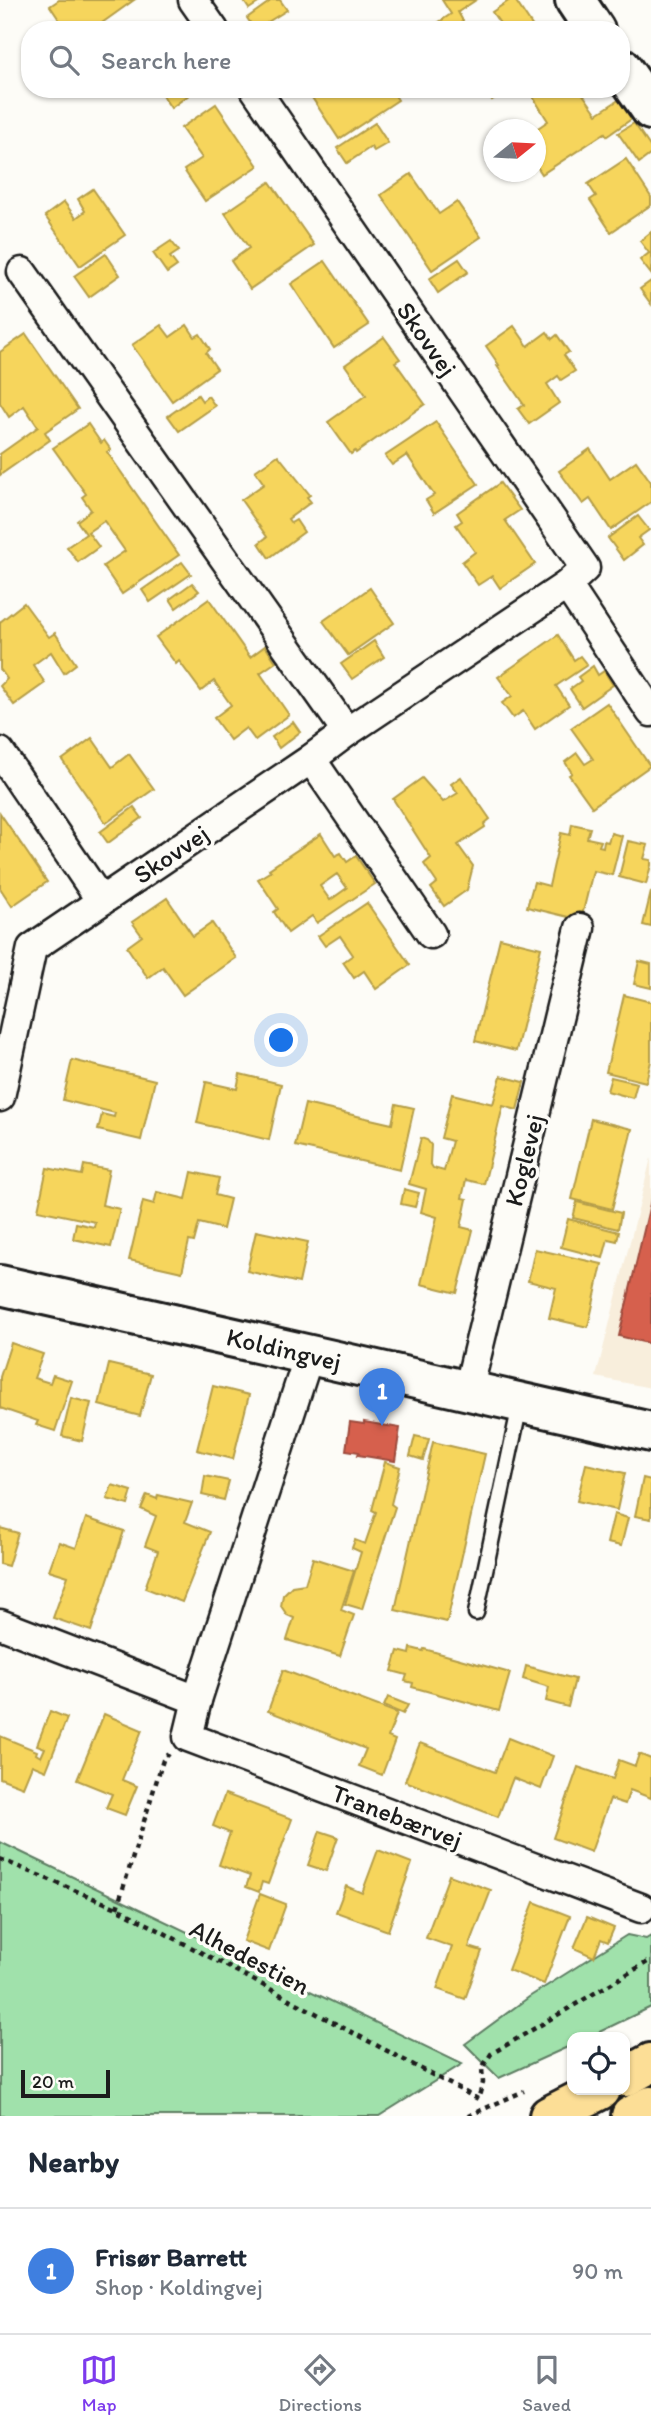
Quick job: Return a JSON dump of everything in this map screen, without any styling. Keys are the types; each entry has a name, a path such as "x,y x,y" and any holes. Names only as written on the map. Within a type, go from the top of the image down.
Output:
{"main road":[{"path":"630,2074 651,2063"},
{"path":"537,2103 576,2095"},
{"path":"631,2116 651,2106"}],"street":[{"path":"193,0 208,21"},
{"path":"575,0 589,21"},
{"path":"630,80 651,110"},
{"name":"Skovvej","path":"0,1097 32,948 567,585 585,568 261,98"},
{"path":"22,272 347,732"},
{"path":"567,585 651,712"},
{"path":"0,752 101,901"},
{"path":"311,759 431,934"},
{"name":"Koglevej","path":"468,1391 580,928"},
{"name":"Koldingvej","path":"0,1284 651,1432"},
{"path":"188,1737 197,1700 309,1355"},
{"path":"0,1624 197,1700"},
{"name":"Tranebærvej","path":"188,1737 641,1908"}],"lane":[{"path":"476,1613 521,1404"}],"path":[{"path":"117,1908 163,1760 188,1737"},
{"name":"Alhedestien","path":"0,1859 117,1908 478,2099 483,2083 482,2068 491,2054 651,1960"},
{"path":"468,2116 537,2103"}],"shaded area":[{"path":"651,1158 651,1388 596,1377"}],"green space":[{"path":"0,1842 462,2064 379,2116 0,2116"},
{"path":"627,1935 646,1939 651,1936 651,2007 599,2032 567,2032 567,2047 499,2078 465,2044 529,1997"}],"building: Homes":[{"path":"59,0 134,0 105,21 60,21 50,6"},
{"path":"243,0 263,0 249,9"},
{"path":"272,0 280,0 287,10 269,21 249,21 247,18"},
{"path":"442,0 476,0 458,12 463,21 440,21 451,14"},
{"path":"510,0 515,0 529,21 498,21 492,12"},
{"path":"164,98 185,98 171,108"},
{"path":"312,98 397,98 398,100 339,139"},
{"path":"534,98 585,98 597,114 620,99 633,118 546,171 548,121"},
{"path":"216,104 258,166 205,201 184,170 202,158 181,128"},
{"path":"375,123 388,143 374,151 371,147 347,163 337,148"},
{"path":"634,123 651,148 651,154 639,163 618,133"},
{"path":"626,159 651,197 651,205 611,232 590,200 596,196 588,184"},
{"path":"411,174 439,214 457,202 481,237 432,270 381,195"},
{"path":"270,182 314,245 250,289 231,261 249,248 225,213"},
{"path":"93,189 125,235 80,266 45,216 64,202 76,218 85,211 78,199"},
{"path":"651,232 651,274 640,260 649,253 640,241"},
{"path":"171,241 179,251 170,257 177,266 167,273 153,253"},
{"path":"106,254 120,275 89,297 74,276"},
{"path":"459,259 468,272 438,293 429,279"},
{"path":"325,261 369,325 334,348 291,284"},
{"path":"651,281 651,304 640,289"},
{"path":"161,325 170,337 187,325 195,337 200,334 210,349 206,353 217,369 172,401 132,345"},
{"path":"514,326 528,346 547,332 552,339 557,335 569,352 564,355 575,371 561,380 558,376 547,384 559,403 529,424 518,409 524,405 486,346"},
{"path":"26,334 78,409 45,432 50,440 0,475 0,454 38,427 24,406 9,417 0,403 0,352"},
{"path":"384,337 400,359 395,362 425,404 351,454 328,422 366,395 345,365"},
{"path":"198,395 202,401 208,396 215,406 179,431 168,416"},
{"path":"436,422 478,484 434,513 426,500 434,495 407,455 392,465 385,456"},
{"path":"88,424 101,443 104,440 111,450 107,452 179,555 122,594 103,566 125,551 104,521 88,532 99,547 78,562 67,547 86,534 77,521 91,510 82,497 86,494 53,448"},
{"path":"590,449 610,479 636,461 651,482 651,502 611,530 590,499 583,504 559,471"},
{"path":"278,455 310,495 307,497 311,502 288,519 291,523 296,520 304,532 269,558 259,543 267,537 241,500 264,484 255,471"},
{"path":"500,483 520,510 505,520 535,564 500,588 492,576 478,585 462,562 475,552 456,525 462,521 457,513"},
{"path":"638,516 649,530 638,538 643,545 624,560 608,538"},
{"path":"182,562 191,574 150,602 142,590"},
{"path":"192,583 199,591 176,608 170,599"},
{"path":"370,588 394,623 348,655 323,621"},
{"path":"209,599 250,657 265,646 276,662 260,673 289,715 255,740 246,728 230,740 214,718 231,705 214,681 201,691 179,661 176,664 156,637"},
{"path":"24,603 49,637 55,633 76,664 64,673 51,652 33,665 45,683 14,705 0,686 7,679 0,669 0,622"},
{"path":"558,635 574,660 580,656 587,665 556,686 569,705 535,729 523,711 513,718 502,703 512,696 498,677"},
{"path":"374,641 384,657 352,679 341,664"},
{"path":"593,666 598,675 604,671 613,685 582,707 570,689 581,681 578,677"},
{"path":"607,703 650,766 592,807 569,775 572,773 565,762 577,753 585,764 593,759 571,728"},
{"path":"293,722 300,732 279,748 272,737"},
{"path":"92,738 112,767 129,754 154,789 106,823 62,760"},
{"path":"461,777 490,819 484,824 485,827 458,845 473,866 467,890 444,906 431,888 437,883 424,864 431,858 393,799 422,778 443,802 458,793 451,784"},
{"path":"134,807 142,818 108,843 100,832"},
{"path":"0,813 47,882 12,906 0,888"},
{"path":"572,824 590,828 587,838 601,841 599,846 603,847 604,841 608,842 611,833 622,836 612,875 593,871 581,920 527,907 534,882 549,886 561,833 570,835"},
{"path":"321,834 335,856 341,853 347,862 356,856 375,884 317,923 312,916 288,933 274,912 278,909 258,879 271,871 269,869","holes":["337,874 347,888 330,900 320,886"]},
{"path":"628,841 648,845 644,859 651,860 651,865 646,884 619,877"},
{"path":"651,892 651,927 643,925"},
{"path":"167,898 193,936 212,923 236,958 183,995 163,967 148,978 127,947 142,936 132,922"},
{"path":"367,903 410,965 376,989 364,971 354,978 343,962 353,955 340,936 325,946 318,936"},
{"path":"500,938 541,948 516,1051 475,1041"},
{"path":"639,961 651,964 651,988 634,984"},
{"path":"624,995 651,1002 651,1061 646,1082 606,1072"},
{"path":"72,1060 155,1080 141,1140 98,1130 102,1114 114,1117 115,1113 63,1100"},
{"path":"240,1074 281,1084 269,1140 197,1123 206,1082 237,1089"},
{"path":"501,1076 524,1082 517,1110 503,1106 484,1184 466,1180 462,1198 467,1199 461,1227 473,1230 457,1293 421,1284 437,1217 421,1212 426,1189 409,1184 421,1138 431,1145 430,1163 433,1168 444,1171 452,1141 441,1138 452,1094 493,1104"},
{"path":"611,1077 637,1083 633,1098 607,1091"},
{"path":"305,1104 392,1124 396,1104 414,1108 400,1170 295,1146"},
{"path":"591,1119 632,1129 612,1209 572,1199"},
{"path":"84,1165 109,1170 102,1205 120,1209 111,1247 73,1239 76,1223 94,1227 95,1222 38,1210 47,1168 82,1175"},
{"path":"192,1172 219,1178 215,1195 230,1199 223,1229 199,1223 194,1242 189,1241 182,1272 129,1260 143,1201 154,1204 157,1192 186,1199"},
{"path":"404,1189 419,1193 415,1207 401,1204"},
{"path":"577,1202 621,1213 618,1229 573,1218"},
{"path":"568,1219 619,1232 617,1241 608,1239 603,1258 561,1247"},
{"path":"256,1231 308,1242 299,1283 247,1271"},
{"path":"535,1249 602,1264 588,1327 549,1318 556,1288 528,1281"},
{"path":"11,1343 43,1354 34,1378 50,1383 53,1375 72,1381 55,1431 36,1425 38,1421 0,1408 0,1377"},
{"path":"109,1364 151,1374 140,1416 99,1405"},
{"path":"213,1386 249,1395 233,1459 197,1450"},
{"path":"71,1398 91,1403 82,1441 62,1436"},
{"path":"415,1436 429,1439 423,1460 410,1456"},
{"path":"433,1442 485,1454 447,1622 395,1610"},
{"path":"385,1462 400,1467 391,1504 395,1507 362,1609 345,1604 361,1552 352,1548 355,1540 365,1544 376,1512 372,1510"},
{"path":"586,1464 625,1473 617,1510 577,1501"},
{"path":"205,1476 229,1481 224,1500 202,1495"},
{"path":"643,1478 651,1480 651,1519 635,1516"},
{"path":"112,1485 132,1491 128,1505 107,1499"},
{"path":"147,1495 157,1499 158,1495 192,1503 185,1522 210,1532 182,1602 145,1588 158,1551 145,1546 156,1516 141,1509"},
{"path":"614,1514 628,1518 621,1546 607,1543"},
{"path":"86,1518 124,1531 91,1631 53,1618 68,1576 49,1570 59,1542 76,1548"},
{"path":"0,1528 18,1533 8,1566 0,1564"},
{"path":"313,1558 354,1571 341,1610 354,1615 340,1656 287,1640 294,1618 287,1615 281,1606 283,1595 292,1586 305,1584"},
{"path":"411,1648 424,1649 510,1673 499,1711 412,1687 413,1683 405,1681 407,1675 392,1671 398,1651 410,1654"},
{"path":"526,1666 575,1679 568,1707 546,1701 549,1687 523,1679"},
{"path":"283,1670 397,1713 388,1737 395,1740 382,1775 359,1766 366,1749 268,1711"},
{"path":"388,1697 408,1705 403,1714 384,1706"},
{"path":"50,1711 67,1718 46,1771 32,1765 23,1787 0,1778 0,1736 37,1751 36,1754 41,1757 45,1748 37,1745"},
{"path":"104,1714 142,1730 122,1780 137,1786 125,1815 106,1808 112,1794 77,1780"},
{"path":"508,1738 553,1756 541,1789 513,1778 498,1817 405,1781 420,1743 495,1772"},
{"path":"639,1754 651,1759 651,1798 630,1790 625,1804 610,1799 591,1852 553,1838 578,1767 613,1779 619,1760 635,1766"},
{"path":"225,1794 292,1819 268,1884 262,1882 259,1892 246,1887 250,1876 219,1865 230,1833 213,1826"},
{"path":"320,1831 338,1837 326,1871 308,1865"},
{"path":"378,1850 412,1863 388,1931 336,1912 346,1886 362,1893"},
{"path":"449,1875 491,1890 469,1947 482,1951 465,1999 437,1989 452,1947 426,1938"},
{"path":"260,1894 286,1904 269,1951 243,1941"},
{"path":"534,1902 570,1916 544,1984 508,1970"},
{"path":"587,1917 614,1928 608,1942 601,1939 594,1957 574,1948"}],"building: Shops":[{"path":"651,1200 651,1344 619,1336"},
{"path":"350,1422 400,1428 395,1461 358,1455 359,1452 346,1450"}],"place":[{"name":"Frisør Barrett","path":"382,1426"}]}
